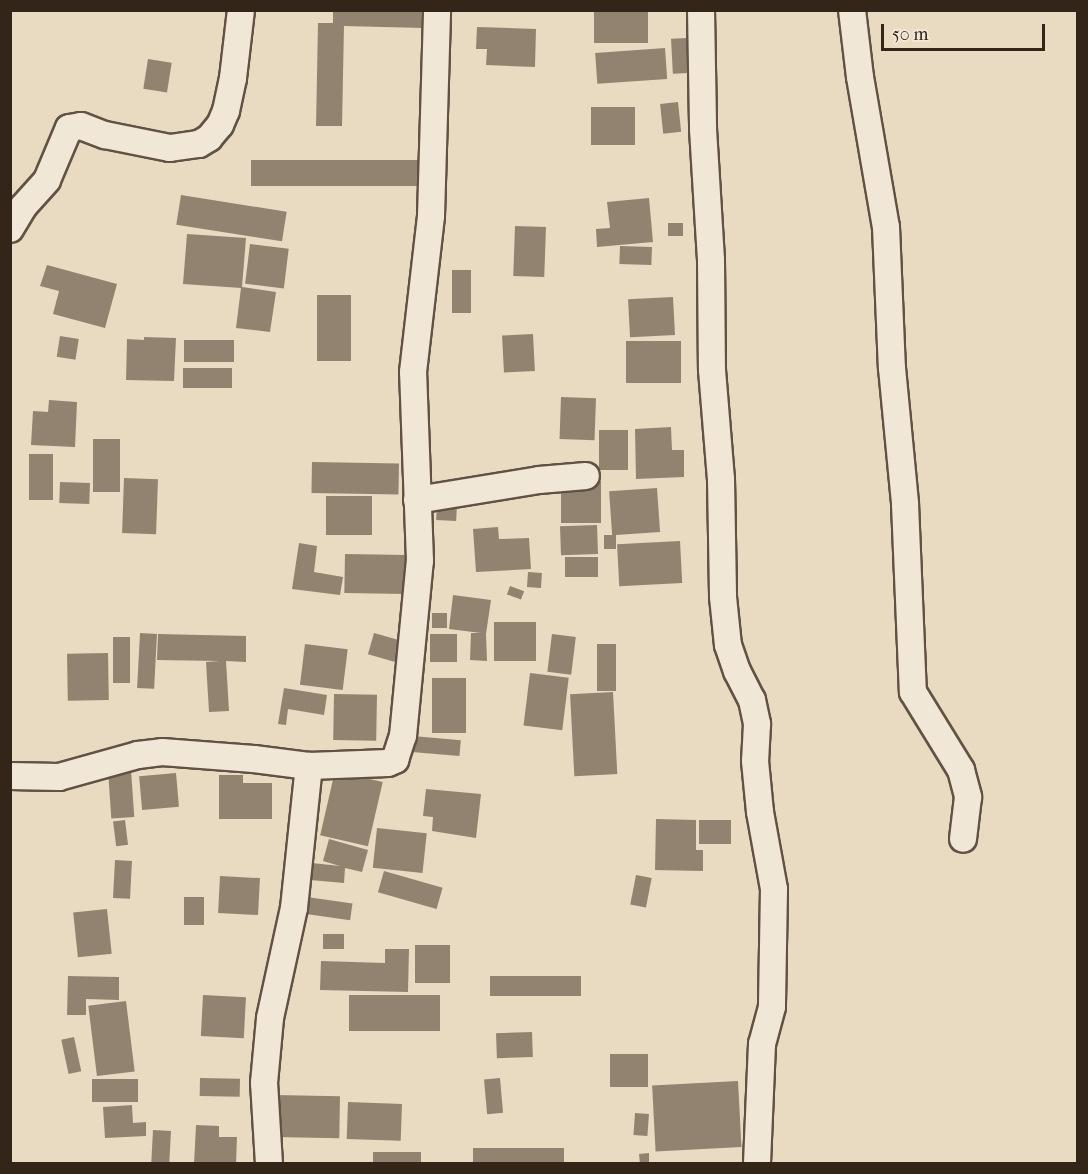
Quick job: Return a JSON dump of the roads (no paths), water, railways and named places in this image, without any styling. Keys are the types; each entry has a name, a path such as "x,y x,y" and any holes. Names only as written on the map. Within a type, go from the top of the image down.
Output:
{"street":[{"path":"10,229 23,207 47,180 69,128 81,126 105,135 170,148 199,144 209,138 220,125 226,111 233,78 241,10"},
{"path":"10,776 59,777 138,754 162,752 309,766 388,764 395,760 404,736 420,561 413,372 431,216 437,10"},
{"path":"701,10 702,129 711,260 712,370 721,479 723,597 728,645 737,671 752,700 757,724 755,761 760,812 774,889 772,1007 762,1044 758,1164"},
{"path":"852,10 860,77 886,227 892,368 905,504 913,692 960,770 968,796 963,839"},
{"path":"417,500 539,480 586,476"},
{"path":"269,1164 264,1083 270,1018 294,908 309,766"}]}
